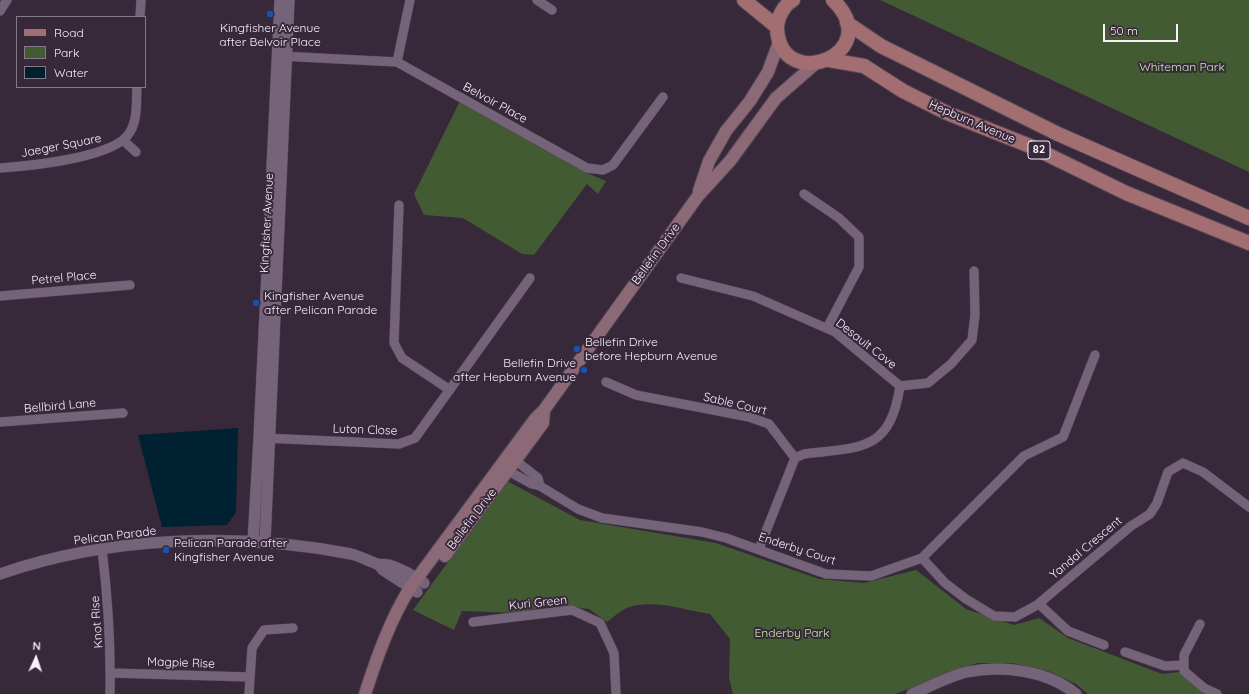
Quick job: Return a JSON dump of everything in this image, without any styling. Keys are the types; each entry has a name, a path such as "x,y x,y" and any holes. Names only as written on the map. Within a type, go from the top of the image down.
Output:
{"main road":[{"path":"744,0 777,27"},
{"path":"779,42 777,27 780,13 793,0"},
{"name":"82","path":"779,42 788,54 800,62 815,64 829,60 840,51 844,44 847,38 848,23 842,9 833,0"},
{"name":"Hepburn Avenue","path":"848,23 881,46 1058,134 1249,218"},
{"name":"Bellefin Drive","path":"698,196 709,161 726,131 750,101 769,70 779,42"},
{"name":"Hepburn Avenue","path":"829,60 864,66 903,91 947,113 1030,146 1126,193 1249,243"},
{"name":"Bellefin Drive","path":"365,694 396,610 417,585 504,469 535,419 544,410 698,196 730,161 776,98 815,64"}],"street":[{"path":"0,11 7,0"},
{"path":"140,16 141,0"},
{"name":"Kingfisher Avenue","path":"280,0 283,56"},
{"name":"Kingfisher Avenue","path":"265,542 264,438 283,56 290,0"},
{"path":"397,62 410,0"},
{"path":"537,0 552,10"},
{"name":"Belvoir Place","path":"283,56 397,62 587,168 603,170 613,165 663,97"},
{"path":"136,152 124,141 131,132 135,119 137,88"},
{"name":"Jaeger Square","path":"0,168 53,162 100,152 124,141"},
{"path":"804,194 839,218 859,237 859,267 828,328"},
{"path":"399,205 394,343 402,358 450,390"},
{"path":"900,386 928,383 951,364 972,340 975,315 974,271"},
{"name":"Luton Close","path":"264,438 399,444 415,438 530,278"},
{"name":"Desault Cove","path":"681,278 753,296 828,328 835,332 900,386 896,408 884,432 864,446 804,454 795,458"},
{"name":"Petrel Place","path":"0,296 130,285"},
{"name":"Enderby Court","path":"504,469 532,484 540,486 578,509 602,518 702,532 726,538 826,574 872,576 922,558 1024,456 1063,437 1095,355"},
{"name":"Sable Court","path":"606,382 636,395 749,417 769,424 795,458"},
{"name":"Bellbird Lane","path":"0,422 123,413"},
{"name":"Kingfisher Avenue","path":"252,542 264,438"},
{"name":"Enderby Court","path":"512,458 538,478 540,486"},
{"path":"759,549 795,458"},
{"name":"Yandal Crescent","path":"922,558 945,583 994,616 1015,617 1039,604 1131,526 1150,514 1157,503 1168,472 1183,463 1203,472 1249,507"},
{"name":"Pelican Parade","path":"0,574 63,556 102,549 157,543 265,542 352,554 378,564 383,570 417,585"},
{"name":"Knot Rise","path":"102,549 109,608 110,694"},
{"path":"1039,604 1068,631 1104,645"},
{"name":"Kuri Green","path":"473,622 572,610 600,623 614,653 616,694"},
{"path":"1200,624 1184,654 1184,671 1204,688 1218,694"},
{"path":"249,694 252,648 264,630 293,628"},
{"path":"1125,652 1165,666 1184,665"},
{"path":"912,694 965,672 999,668 1043,677 1061,684 1076,694"},
{"name":"Magpie Rise","path":"110,673 250,677"}],"green space":[{"name":"Whiteman Park","path":"880,0 1249,0 1249,172"},
{"path":"460,101 587,173 606,181 598,194 587,184 534,255 522,254 463,218 424,215 414,194"},
{"name":"Enderby Park","path":"507,481 580,520 716,543 819,579 864,583 916,570 966,609 1014,625 1039,618 1068,638 1162,674 1179,672 1206,694 1088,694 1076,684 1048,671 1012,663 977,663 895,694 733,694 729,678 730,639 710,614 672,606 652,604 642,604 626,608 607,622 589,609 563,606 543,607 518,613 462,611 454,630 413,610"}],"water":[{"path":"238,428 236,512 227,525 162,527 138,435"}],"place":[{"name":"Kingfisher Avenue after Belvoir Place","path":"270,14"},
{"name":"Kingfisher Avenue after Pelican Parade","path":"256,303"},
{"name":"Bellefin Drive before Hepburn Avenue","path":"577,349"},
{"name":"Bellefin Drive after Hepburn Avenue","path":"584,370"},
{"name":"Pelican Parade after Kingfisher Avenue","path":"166,550"}]}
